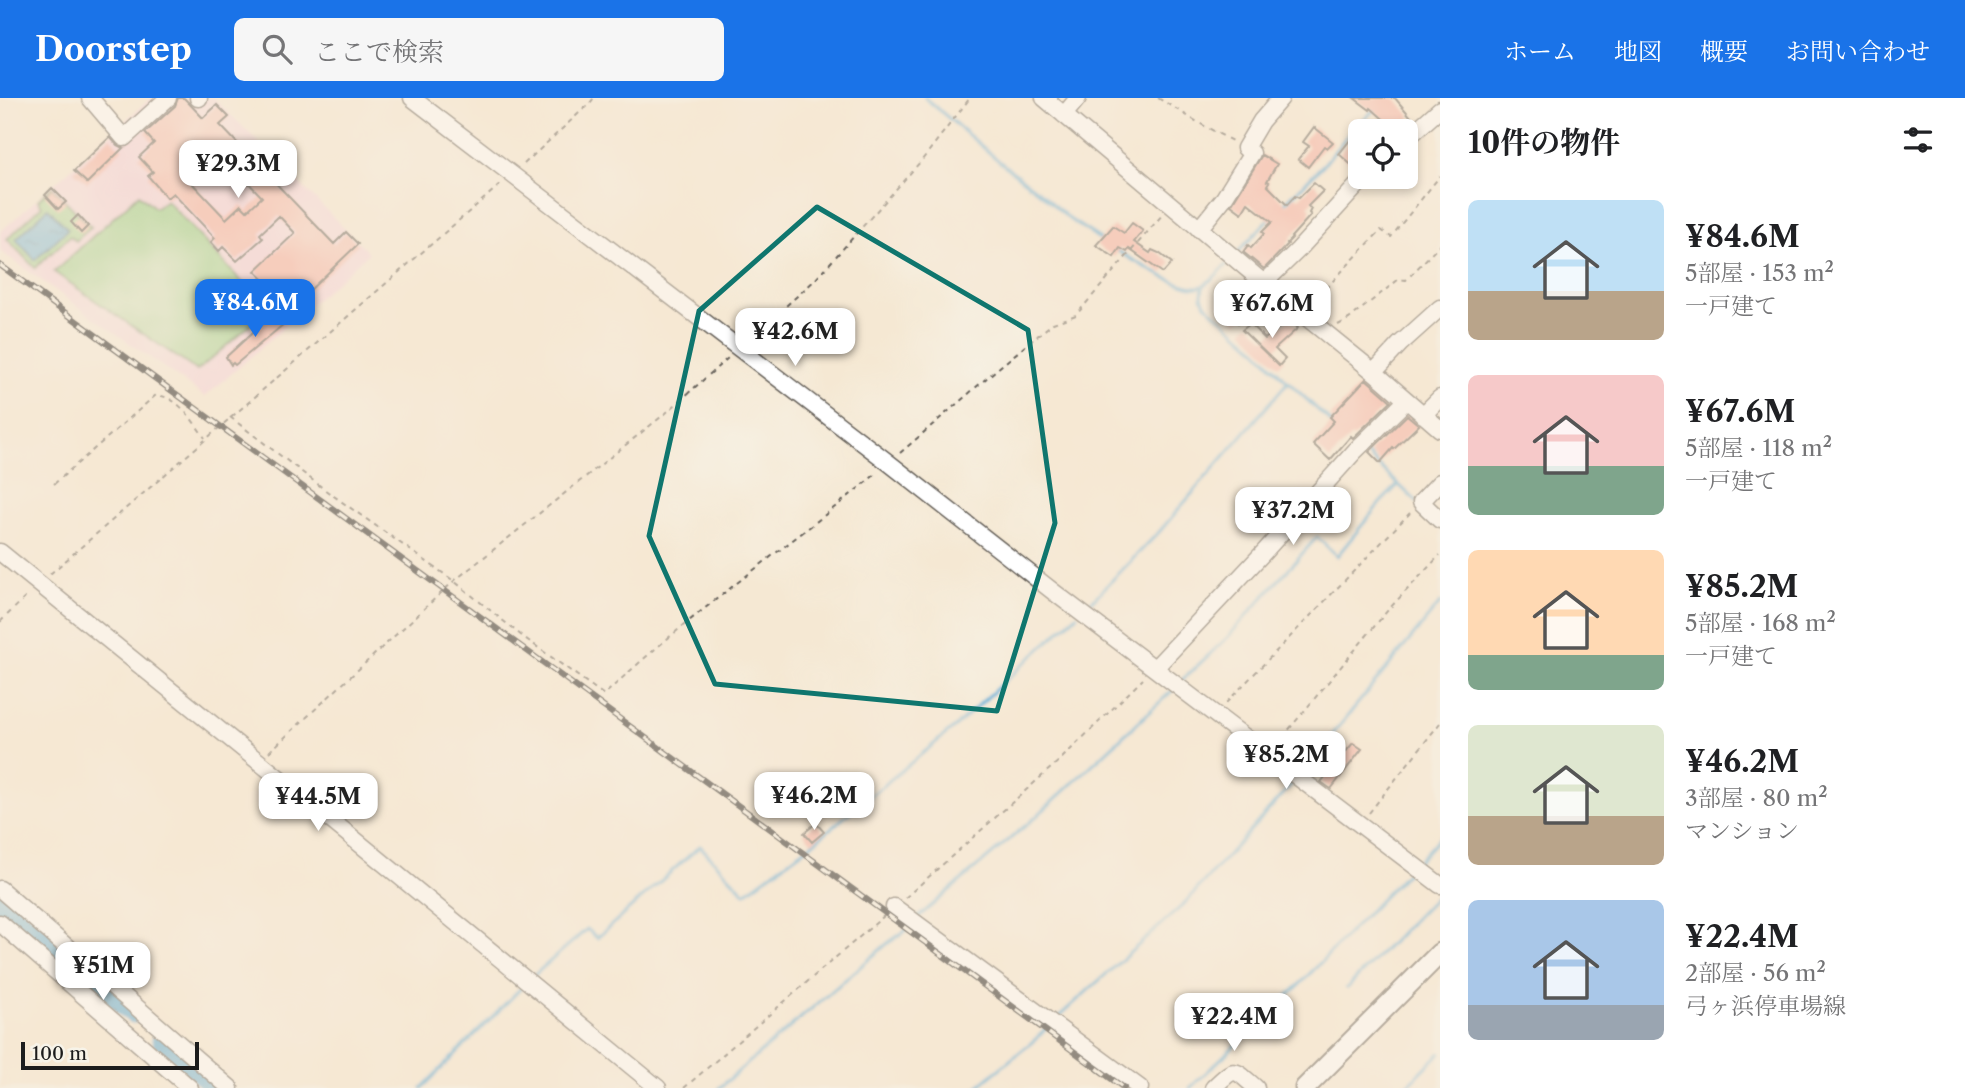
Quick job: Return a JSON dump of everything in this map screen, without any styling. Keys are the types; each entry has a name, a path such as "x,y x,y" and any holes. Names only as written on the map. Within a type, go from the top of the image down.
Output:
{"main road":[{"path":"1305,1088 1440,953"}],"street":[{"path":"90,98 124,138 168,98"},
{"path":"412,98 1055,593 1440,885"},
{"path":"1044,98 1440,429"},
{"path":"1064,115 1078,98"},
{"path":"1199,229 1224,198 1252,153 1245,148 1261,121 1281,98"},
{"path":"1418,129 1440,109"},
{"path":"1264,283 1354,189"},
{"path":"1374,372 1440,308"},
{"path":"1423,415 1440,398"},
{"path":"1155,668 1265,552 1355,450 1406,401"},
{"path":"1440,482 1421,502 1440,520"},
{"path":"0,552 658,1088"},
{"path":"0,889 230,1088"},
{"path":"894,907 1140,1088"},
{"path":"0,923 190,1088"},
{"path":"1213,1088 1233,1071 1256,1088"}],"path":[{"path":"0,622 39,583 548,143 594,98"},
{"path":"259,761 454,581 666,413 815,280 922,160 970,98"},
{"path":"1158,98 1245,148"},
{"path":"1302,315 1381,230 1391,237 1440,176"},
{"path":"230,418 328,492 454,581 522,636 604,695 742,578 822,519 1053,323 1076,315 1171,205"},
{"path":"1325,333 1399,279 1406,280 1440,245"},
{"path":"54,484 156,395 176,402 206,439"},
{"path":"1216,714 1421,502"},
{"path":"1269,754 1388,610 1440,555"},
{"path":"684,1088 1061,759 1155,668"},
{"path":"1364,826 1366,817 1440,723"}],"highlighted area":[{"path":"817,207 1028,330 1055,523 997,711 715,684 649,536 699,311"}],"shaded area":[{"path":"151,98 214,98 369,253 205,397 0,251 0,232"}],"green space":[{"path":"52,187 91,227 76,241 70,236 35,268 7,239 42,206 38,200"},
{"path":"139,194 155,208 166,200 268,310 197,371 54,272"}],"water":[{"path":"48,208 68,229 35,260 16,239"}],"building":[{"path":"178,98 184,98 203,118 217,105 229,117 220,125 334,244 346,232 358,244 286,313 276,303 283,298 255,271 295,233 279,216 260,234 263,238 237,261 223,247 219,251 211,242 215,238 173,193 167,198 148,176 153,172 139,157 154,143 145,133 175,106","holes":["217,150 262,197 247,211 241,205 226,219 190,181 199,173 195,169"]},
{"path":"1354,98 1395,98 1411,117 1383,119 1371,108 1370,110"},
{"path":"1314,127 1333,142 1327,148 1324,146 1308,167 1298,159 1309,146 1303,142"},
{"path":"110,137 123,148 87,183 74,171"},
{"path":"1348,143 1348,162 1339,154"},
{"path":"1262,155 1277,164 1267,185 1287,205 1295,196 1299,198 1314,183 1323,191 1308,206 1311,215 1264,269 1243,252 1248,245 1251,248 1272,222 1248,203 1242,213 1231,205"},
{"path":"52,188 66,202 58,209 45,195"},
{"path":"78,215 88,226 81,233 71,222"},
{"path":"1132,223 1143,231 1134,242 1150,253 1152,250 1159,253 1172,263 1163,273 1129,249 1127,252 1120,248 1114,257 1096,245 1113,226 1124,233"},
{"path":"1241,283 1259,300 1238,323 1219,305"},
{"path":"274,313 284,324 235,365 231,365 226,357"},
{"path":"1291,320 1298,328 1275,349 1285,359 1279,366 1242,330 1250,324 1265,339"},
{"path":"1366,379 1391,401 1353,438 1351,436 1330,460 1313,444 1334,421 1330,417"},
{"path":"1407,415 1419,425 1380,463 1369,452"},
{"path":"1353,743 1362,749 1331,789 1321,782"},
{"path":"816,823 824,832 812,842 804,833"}],"waterway":[{"path":"925,98 1069,219 1103,241"},
{"path":"1283,205 1325,163 1350,132 1377,107"},
{"path":"1238,252 1270,218"},
{"path":"1115,249 1158,274 1194,287 1205,284 1228,264"},
{"path":"1203,287 1205,304 1334,425"},
{"path":"1083,610 1160,531 1288,382"},
{"path":"1363,451 1416,501"},
{"path":"1180,682 1227,638 1317,537 1337,556 1398,485"},
{"path":"1301,773 1440,603"},
{"path":"532,977 587,929 597,938 700,846 745,893 813,843 956,726 1077,615"},
{"path":"917,918 1038,815 1175,688"},
{"path":"1054,1021 1183,905 1294,782"},
{"path":"1417,862 1440,837"},
{"path":"1190,1088 1300,984 1412,867"},
{"path":"1347,988 1440,893"},
{"path":"0,903 133,1013"},
{"path":"719,1088 912,924"},
{"path":"422,1088 524,985"},
{"path":"976,1088 1048,1026"},
{"path":"162,1040 217,1088"},
{"path":"1405,1088 1440,1053"},
{"path":"209,1088 213,1085"}],"railway":[{"path":"0,265 1124,1088"}]}
